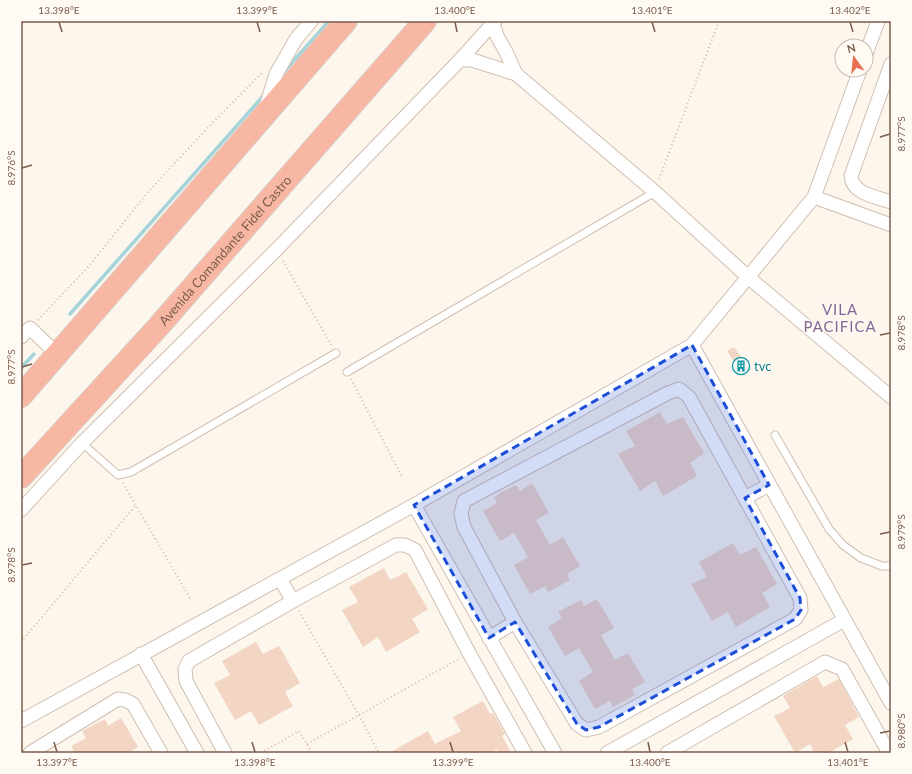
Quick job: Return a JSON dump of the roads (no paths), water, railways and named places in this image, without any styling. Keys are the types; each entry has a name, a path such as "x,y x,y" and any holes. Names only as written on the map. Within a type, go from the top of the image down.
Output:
{"highway":[{"path":"21,396 346,21"},
{"name":"Avenida Comandante Fidel Castro","path":"21,477 158,327 425,21"}],"street":[{"path":"263,116 271,90 272,71 311,21"},
{"path":"872,38 878,21"},
{"path":"21,510 82,443 276,250 460,60 494,22"},
{"path":"494,22 497,36 516,74"},
{"path":"460,60 472,60 516,74 655,192 748,277 891,397"},
{"path":"891,64 851,176 855,186 861,192 891,202"},
{"path":"21,721 280,579 692,346 814,197 857,78"},
{"path":"814,197 891,225"},
{"path":"26,333 57,354"},
{"path":"692,346 891,703"},
{"path":"679,389 689,397 745,498 800,598 802,610 795,619 599,727 586,730 577,724 515,622 464,527 461,514 464,501 668,393 679,389"},
{"path":"745,498 769,485"},
{"path":"414,504 555,753"},
{"path":"225,753 186,681 185,669 189,661 293,601 396,545 405,545 414,550 469,654 525,753"},
{"path":"280,579 293,601"},
{"path":"607,753 844,620"},
{"path":"489,638 515,622"},
{"path":"141,654 197,753"},
{"path":"667,753 825,662 842,669 889,753"},
{"path":"30,753 118,699 125,700 133,704 161,753"}],"lane":[{"path":"347,372 655,192"},
{"path":"82,443 118,475 131,472 336,353"},
{"path":"775,435 829,529 843,545 862,558 882,566 891,566"}],"waterway":[{"path":"282,74 329,21"},
{"path":"70,314 265,94"},
{"path":"21,368 34,354"}],"place":[{"name":"tvc","path":"741,366"}],"district":[{"name":"VILA PACIFICA","path":"840,318"}]}
